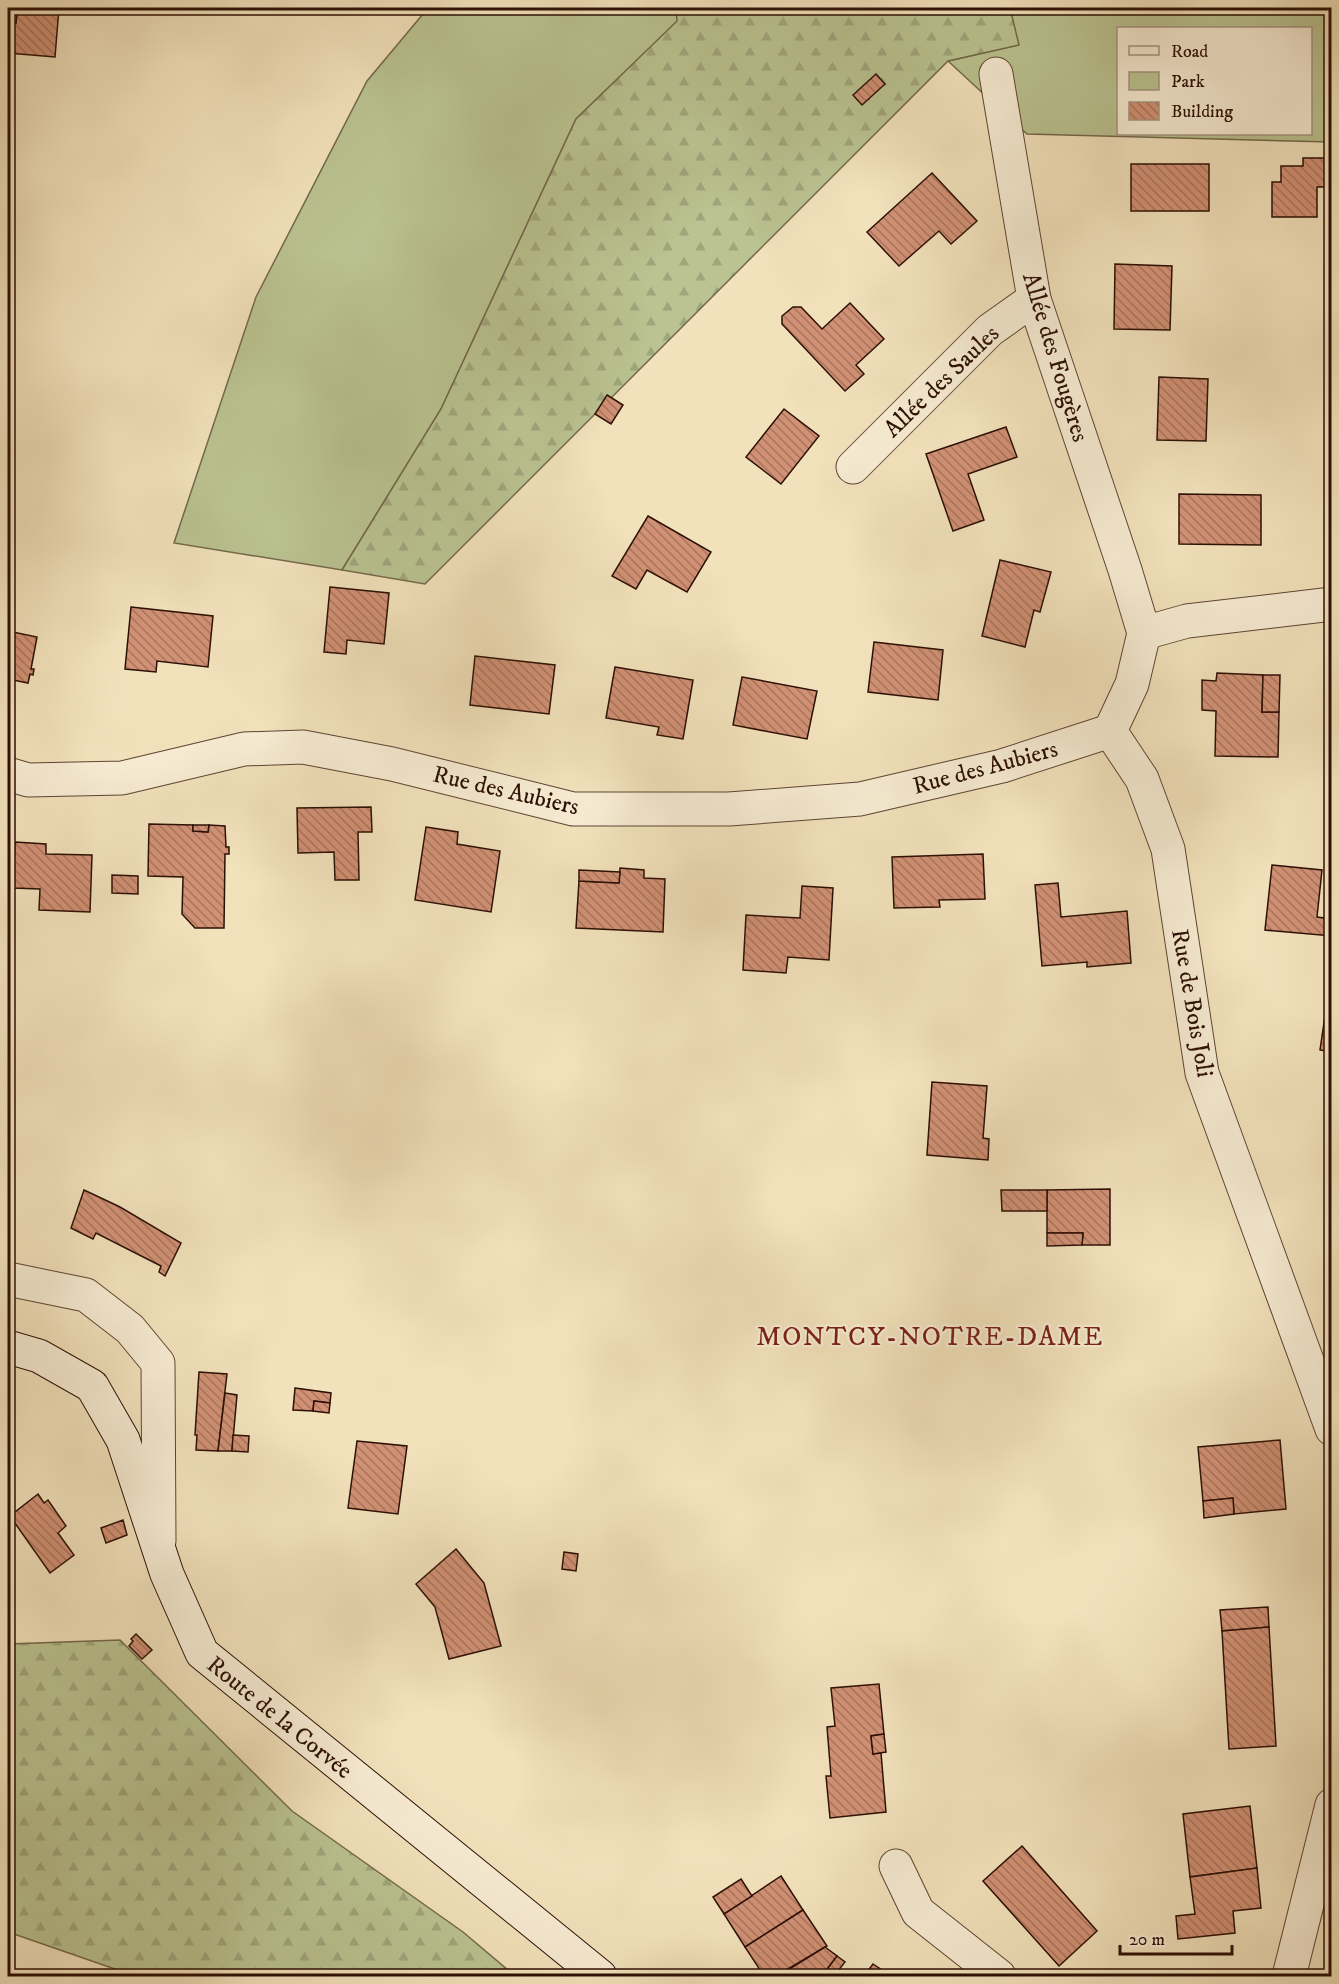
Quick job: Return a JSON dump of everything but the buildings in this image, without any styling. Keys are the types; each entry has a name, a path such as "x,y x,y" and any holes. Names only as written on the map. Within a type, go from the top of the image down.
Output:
{"street":[{"name":"Allée des Fougères","path":"996,74 1034,299 1144,633"},
{"name":"Allée des Saules","path":"853,467 990,330 1034,299"},
{"path":"1110,731 1132,684 1144,633 1187,621 1332,604"},
{"name":"Rue des Aubiers","path":"8,774 28,780 122,778 244,749 303,747 392,764 573,808 729,808 861,799 1002,766 1110,731"},
{"name":"Rue de Bois Joli","path":"1110,731 1142,778 1168,849 1202,1073 1332,1429"},
{"path":"8,1278 86,1295 130,1329 158,1363 159,1550"},
{"name":"Route de la Corvée","path":"8,1347 39,1356 92,1386 123,1440 167,1574 202,1653 600,1977"},
{"path":"1289,1977 1332,1804"},
{"path":"897,1866 918,1912 999,1977"}],"green space":[{"path":"428,8 676,8 678,21 576,119 441,409 342,570 174,543 256,297 367,81"},
{"path":"676,8 1010,8 1019,45 948,61 425,584 342,570 441,409 576,119 677,21"},
{"path":"1010,8 1331,8 1331,142 1027,134 948,61 1018,45"},
{"path":"120,1640 292,1811 463,1932 515,1976 135,1976 8,1932 8,1644"}],"water":[{"path":"1039,8 1128,8 1125,10 1052,12"}],"district":[{"name":"MONTCY-NOTRE-DAME","path":"930,1336"}]}
